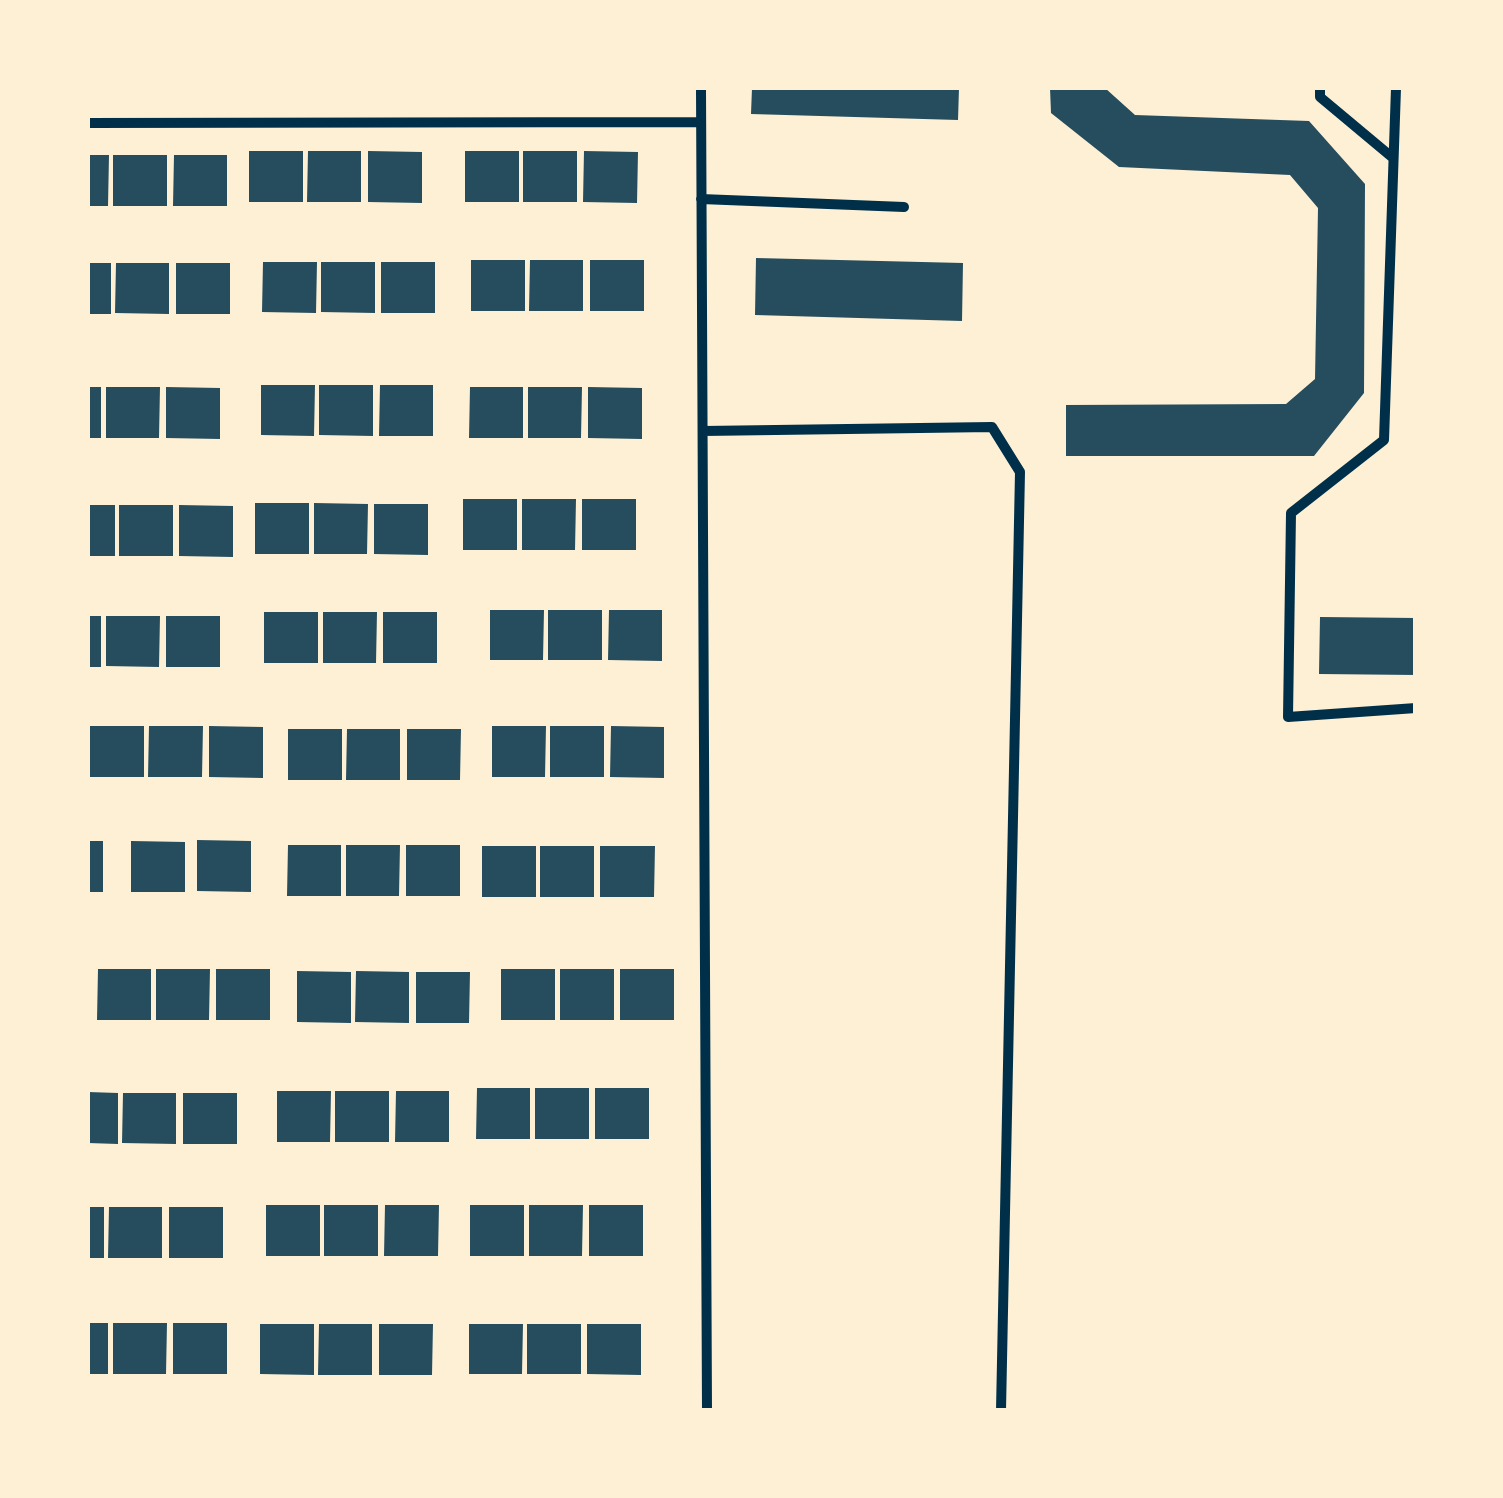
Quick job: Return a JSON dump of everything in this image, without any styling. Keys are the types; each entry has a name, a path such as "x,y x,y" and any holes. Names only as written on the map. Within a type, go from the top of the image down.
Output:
{"street":[{"path":"701,88 708,1410"},
{"path":"1320,88 1320,98 1393,158"},
{"path":"1396,88 1384,440 1291,513 1288,717 1416,708"},
{"path":"88,123 701,122"},
{"path":"702,199 904,207"},
{"path":"702,431 992,427 1020,472 1002,1410"}],"building":[{"path":"752,88 959,88 958,120 751,114"},
{"path":"1050,88 1105,88 1135,115 1309,121 1365,184 1364,393 1314,456 1066,456 1066,405 1286,404 1315,379 1318,208 1290,175 1119,167 1051,113"},
{"path":"249,151 303,151 303,202 249,202"},
{"path":"308,151 361,151 361,202 307,202"},
{"path":"368,151 422,152 422,203 368,202"},
{"path":"465,151 519,151 519,202 465,202"},
{"path":"523,151 577,151 577,202 523,202"},
{"path":"584,151 638,152 637,203 583,202"},
{"path":"88,155 109,155 108,206 88,206"},
{"path":"113,155 167,155 167,206 113,206"},
{"path":"174,155 227,155 227,206 173,206"},
{"path":"756,258 963,263 962,321 755,315"},
{"path":"471,260 525,260 525,311 471,311"},
{"path":"530,260 583,260 583,311 529,311"},
{"path":"590,260 644,260 644,311 590,311"},
{"path":"263,262 317,262 316,313 262,312"},
{"path":"321,262 375,262 375,313 321,312"},
{"path":"381,262 435,262 435,313 381,313"},
{"path":"88,263 111,263 111,314 88,314"},
{"path":"116,263 169,263 169,314 115,313"},
{"path":"176,263 230,263 230,314 176,314"},
{"path":"261,385 315,385 314,436 261,435"},
{"path":"319,385 373,385 373,436 319,435"},
{"path":"380,385 433,385 433,436 379,436"},
{"path":"88,387 101,387 101,438 88,438"},
{"path":"106,387 160,387 159,438 106,438"},
{"path":"166,387 220,388 220,439 166,438"},
{"path":"470,387 523,387 523,438 469,438"},
{"path":"528,387 582,387 581,438 528,438"},
{"path":"588,387 642,388 642,439 588,438"},
{"path":"463,499 517,499 517,550 463,550"},
{"path":"522,499 576,499 575,550 522,550"},
{"path":"582,499 636,499 636,550 582,550"},
{"path":"255,503 309,503 309,554 255,554"},
{"path":"314,503 368,504 367,554 314,554"},
{"path":"374,504 428,504 428,555 374,554"},
{"path":"88,505 115,505 115,556 88,556"},
{"path":"119,505 173,505 173,556 119,556"},
{"path":"179,505 233,506 233,557 179,556"},
{"path":"490,610 544,610 543,660 490,660"},
{"path":"548,610 602,610 602,660 548,660"},
{"path":"609,610 662,610 662,661 608,660"},
{"path":"264,612 318,612 318,663 264,663"},
{"path":"323,612 377,612 376,663 323,663"},
{"path":"383,612 437,612 437,663 383,663"},
{"path":"88,616 101,616 101,667 88,667"},
{"path":"106,616 160,616 159,667 106,666"},
{"path":"166,616 220,616 220,667 166,667"},
{"path":"1320,617 1416,618 1416,675 1319,674"},
{"path":"90,726 144,726 144,777 90,777"},
{"path":"149,726 203,726 202,777 148,777"},
{"path":"209,726 263,727 263,778 209,777"},
{"path":"492,726 546,726 545,777 492,777"},
{"path":"550,726 604,726 604,777 550,777"},
{"path":"611,726 664,727 664,778 610,777"},
{"path":"288,729 342,729 342,780 288,780"},
{"path":"347,729 400,729 400,780 346,780"},
{"path":"407,729 461,729 460,780 407,780"},
{"path":"197,840 251,841 251,892 197,891"},
{"path":"88,841 103,841 103,892 88,892"},
{"path":"131,841 185,842 185,892 131,892"},
{"path":"288,845 341,845 341,896 287,896"},
{"path":"346,845 400,845 399,896 346,896"},
{"path":"406,845 460,845 460,896 406,896"},
{"path":"482,846 536,846 536,897 482,897"},
{"path":"540,846 594,846 594,897 540,897"},
{"path":"600,846 655,846 654,897 600,897"},
{"path":"98,969 151,969 151,1020 97,1020"},
{"path":"156,969 210,969 209,1020 156,1020"},
{"path":"216,969 270,969 270,1020 216,1020"},
{"path":"501,969 555,969 555,1020 501,1020"},
{"path":"560,969 614,969 614,1020 560,1020"},
{"path":"620,969 674,969 674,1020 620,1020"},
{"path":"297,971 351,972 351,1023 297,1022"},
{"path":"356,971 409,972 409,1023 355,1022"},
{"path":"416,972 470,972 469,1023 416,1023"},
{"path":"477,1088 530,1088 530,1139 476,1139"},
{"path":"535,1088 589,1088 589,1139 535,1139"},
{"path":"595,1088 649,1088 649,1139 595,1139"},
{"path":"277,1091 331,1091 330,1142 277,1142"},
{"path":"335,1091 389,1091 389,1142 335,1142"},
{"path":"396,1091 449,1091 449,1142 395,1142"},
{"path":"88,1092 118,1093 118,1144 88,1143"},
{"path":"123,1093 176,1093 176,1144 122,1143"},
{"path":"183,1093 237,1093 237,1144 183,1144"},
{"path":"266,1205 320,1205 320,1256 266,1256"},
{"path":"324,1205 378,1205 378,1256 324,1256"},
{"path":"385,1205 439,1205 438,1256 384,1256"},
{"path":"470,1205 524,1205 524,1256 470,1256"},
{"path":"529,1205 583,1205 582,1256 529,1256"},
{"path":"589,1205 643,1205 643,1256 589,1256"},
{"path":"88,1207 104,1207 104,1258 88,1258"},
{"path":"109,1207 162,1207 162,1258 108,1258"},
{"path":"169,1207 223,1207 223,1258 169,1258"},
{"path":"88,1323 108,1323 108,1374 88,1374"},
{"path":"113,1323 167,1323 166,1374 113,1374"},
{"path":"173,1323 227,1323 227,1374 173,1374"},
{"path":"260,1324 314,1324 314,1375 260,1374"},
{"path":"319,1324 372,1324 372,1375 318,1375"},
{"path":"379,1324 433,1324 432,1375 379,1375"},
{"path":"469,1324 523,1324 522,1374 469,1374"},
{"path":"527,1324 581,1324 581,1374 527,1374"},
{"path":"587,1324 641,1324 641,1375 587,1374"}]}
